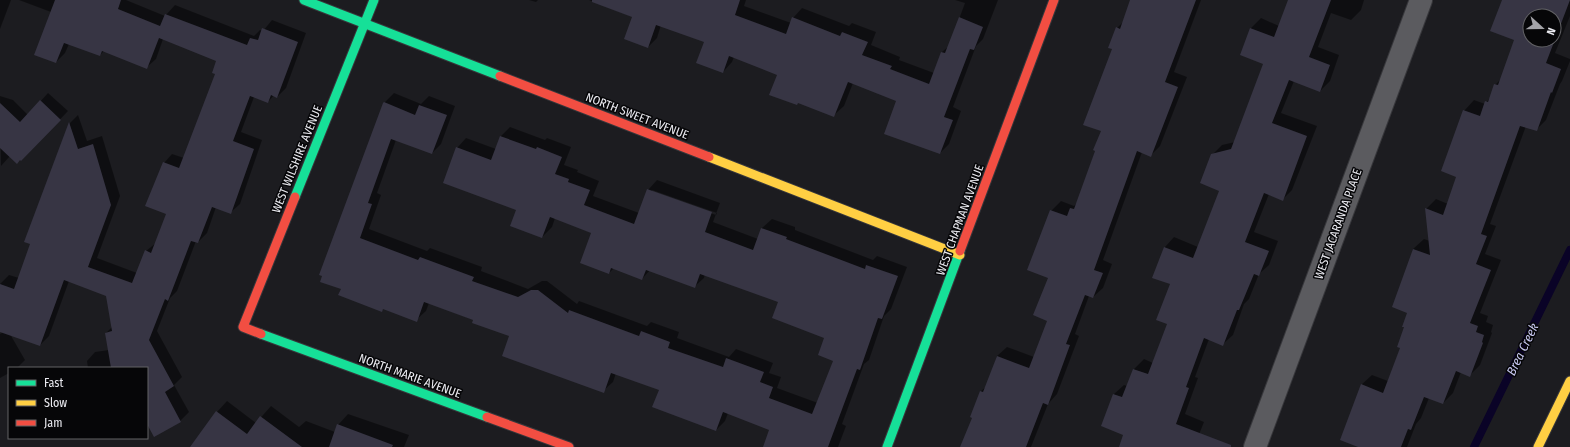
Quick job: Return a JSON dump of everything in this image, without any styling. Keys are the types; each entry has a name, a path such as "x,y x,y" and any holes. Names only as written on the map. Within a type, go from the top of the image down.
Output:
{"street":[{"name":"NORTH SWEET AVENUE","path":"304,0 960,255"},
{"name":"WEST WILSHIRE AVENUE","path":"243,327 374,0"},
{"name":"WEST CHAPMAN AVENUE","path":"888,447 1054,0"},
{"name":"WEST JACARANDA PLACE","path":"1255,447 1421,0"},
{"name":"NORTH MARIE AVENUE","path":"243,327 569,447"},
{"path":"1538,447 1570,381"}],"building":[{"path":"55,0 121,0 118,9 160,26 165,14 247,45 250,38 258,40 262,28 298,42 277,98 271,95 268,103 250,96 233,141 254,149 231,214 212,207 198,243 191,241 168,301 165,299 149,340 174,386 165,392 181,422 154,437 148,426 148,367 111,367 105,333 112,331 106,296 64,280 40,346 0,332 0,284 14,289 30,244 24,242 69,122 78,149 93,144 111,205 88,267 132,283 145,250 151,253 166,214 145,206 163,162 179,168 215,74 212,73 216,61 159,38 147,69 102,51 100,56 64,43 56,63 34,55"},
{"path":"592,0 740,0 735,15 786,34 792,17 840,36 842,32 868,42 862,55 892,66 890,69 929,84 941,52 945,53 959,17 983,27 974,50 970,49 944,117 953,120 940,154 884,134 896,101 848,82 834,117 798,103 797,105 769,95 777,75 729,56 723,73 696,63 704,42 656,25 648,48 624,39 632,17 592,2"},
{"path":"1130,0 1196,0 1165,82 1178,87 1151,157 1137,151 1094,270 1103,273 1093,298 1085,295 1066,344 1070,345 1048,405 1043,403 1026,447 960,447 972,418 970,417 980,391 983,392 997,356 1029,368 1047,321 1033,315 1048,278 1027,270 1050,210 1067,216 1070,208 1074,209 1095,151 1093,150 1101,131 1083,125 1112,49 1108,48 1116,27 1120,29"},
{"path":"1288,0 1331,0 1309,57 1330,65 1320,92 1289,80 1272,123 1307,136 1283,201 1264,193 1245,242 1269,251 1259,276 1254,274 1239,310 1237,310 1223,346 1204,338 1186,387 1189,388 1176,424 1231,445 1231,447 1119,447 1123,435 1101,426 1113,394 1122,397 1133,369 1148,374 1167,324 1156,320 1170,284 1152,278 1164,247 1193,258 1219,191 1200,183 1211,154 1231,149 1263,64 1240,55 1250,28 1274,37"},
{"path":"1502,0 1570,0 1562,21 1562,8 1522,8 1522,48 1552,48 1546,63 1561,69 1537,131 1520,126 1481,234 1487,236 1476,264 1491,270 1470,323 1478,326 1476,332 1484,335 1483,343 1470,377 1456,371 1443,404 1424,397 1411,430 1408,429 1401,447 1358,447 1340,440 1361,384 1383,393 1400,348 1397,347 1407,313 1392,307 1413,249 1430,255 1425,208 1443,215 1456,177 1441,171 1463,110 1480,116 1485,101 1488,102 1494,84 1498,85 1514,40 1490,31"},
{"path":"40,100 61,120 17,164 0,148 0,103 20,122"},
{"path":"384,102 415,115 419,105 447,115 432,154 391,139 368,203 372,204 360,238 418,260 420,257 474,277 472,281 518,297 531,290 538,290 568,313 569,310 639,336 641,331 670,342 668,348 723,367 726,358 764,372 760,382 773,387 769,398 812,414 833,361 818,355 824,338 772,318 778,302 700,274 695,288 646,270 642,280 611,268 609,274 580,263 591,233 550,217 542,238 510,226 516,210 443,183 456,147 491,160 500,136 536,149 537,147 562,157 555,174 569,179 568,182 590,190 584,205 634,224 647,189 712,212 705,232 753,250 761,228 865,269 866,265 898,276 882,319 878,318 860,370 857,369 828,447 763,447 769,430 723,412 716,431 652,407 659,390 611,373 604,393 502,356 509,336 472,323 473,320 424,302 417,322 383,309 382,312 338,295 341,289 320,282 322,276 319,275"},
{"path":"216,411 247,434 260,416 302,447 190,447"},
{"path":"337,424 393,445 392,447 329,447"}],"waterway":[{"name":"Brea Creek","path":"1474,447 1570,250"}],"traffic: fast":[{"path":"304,0 500,76"},
{"path":"295,197 374,0"},
{"path":"887,447 960,251"},
{"path":"261,334 487,417"}],"traffic: slow":[{"path":"709,157 960,255"},
{"path":"1538,447 1570,381"}],"traffic: jam":[{"path":"960,251 1054,0"},
{"path":"500,76 709,157"},
{"path":"261,334 243,327 295,197"},
{"path":"487,417 569,447"}]}
